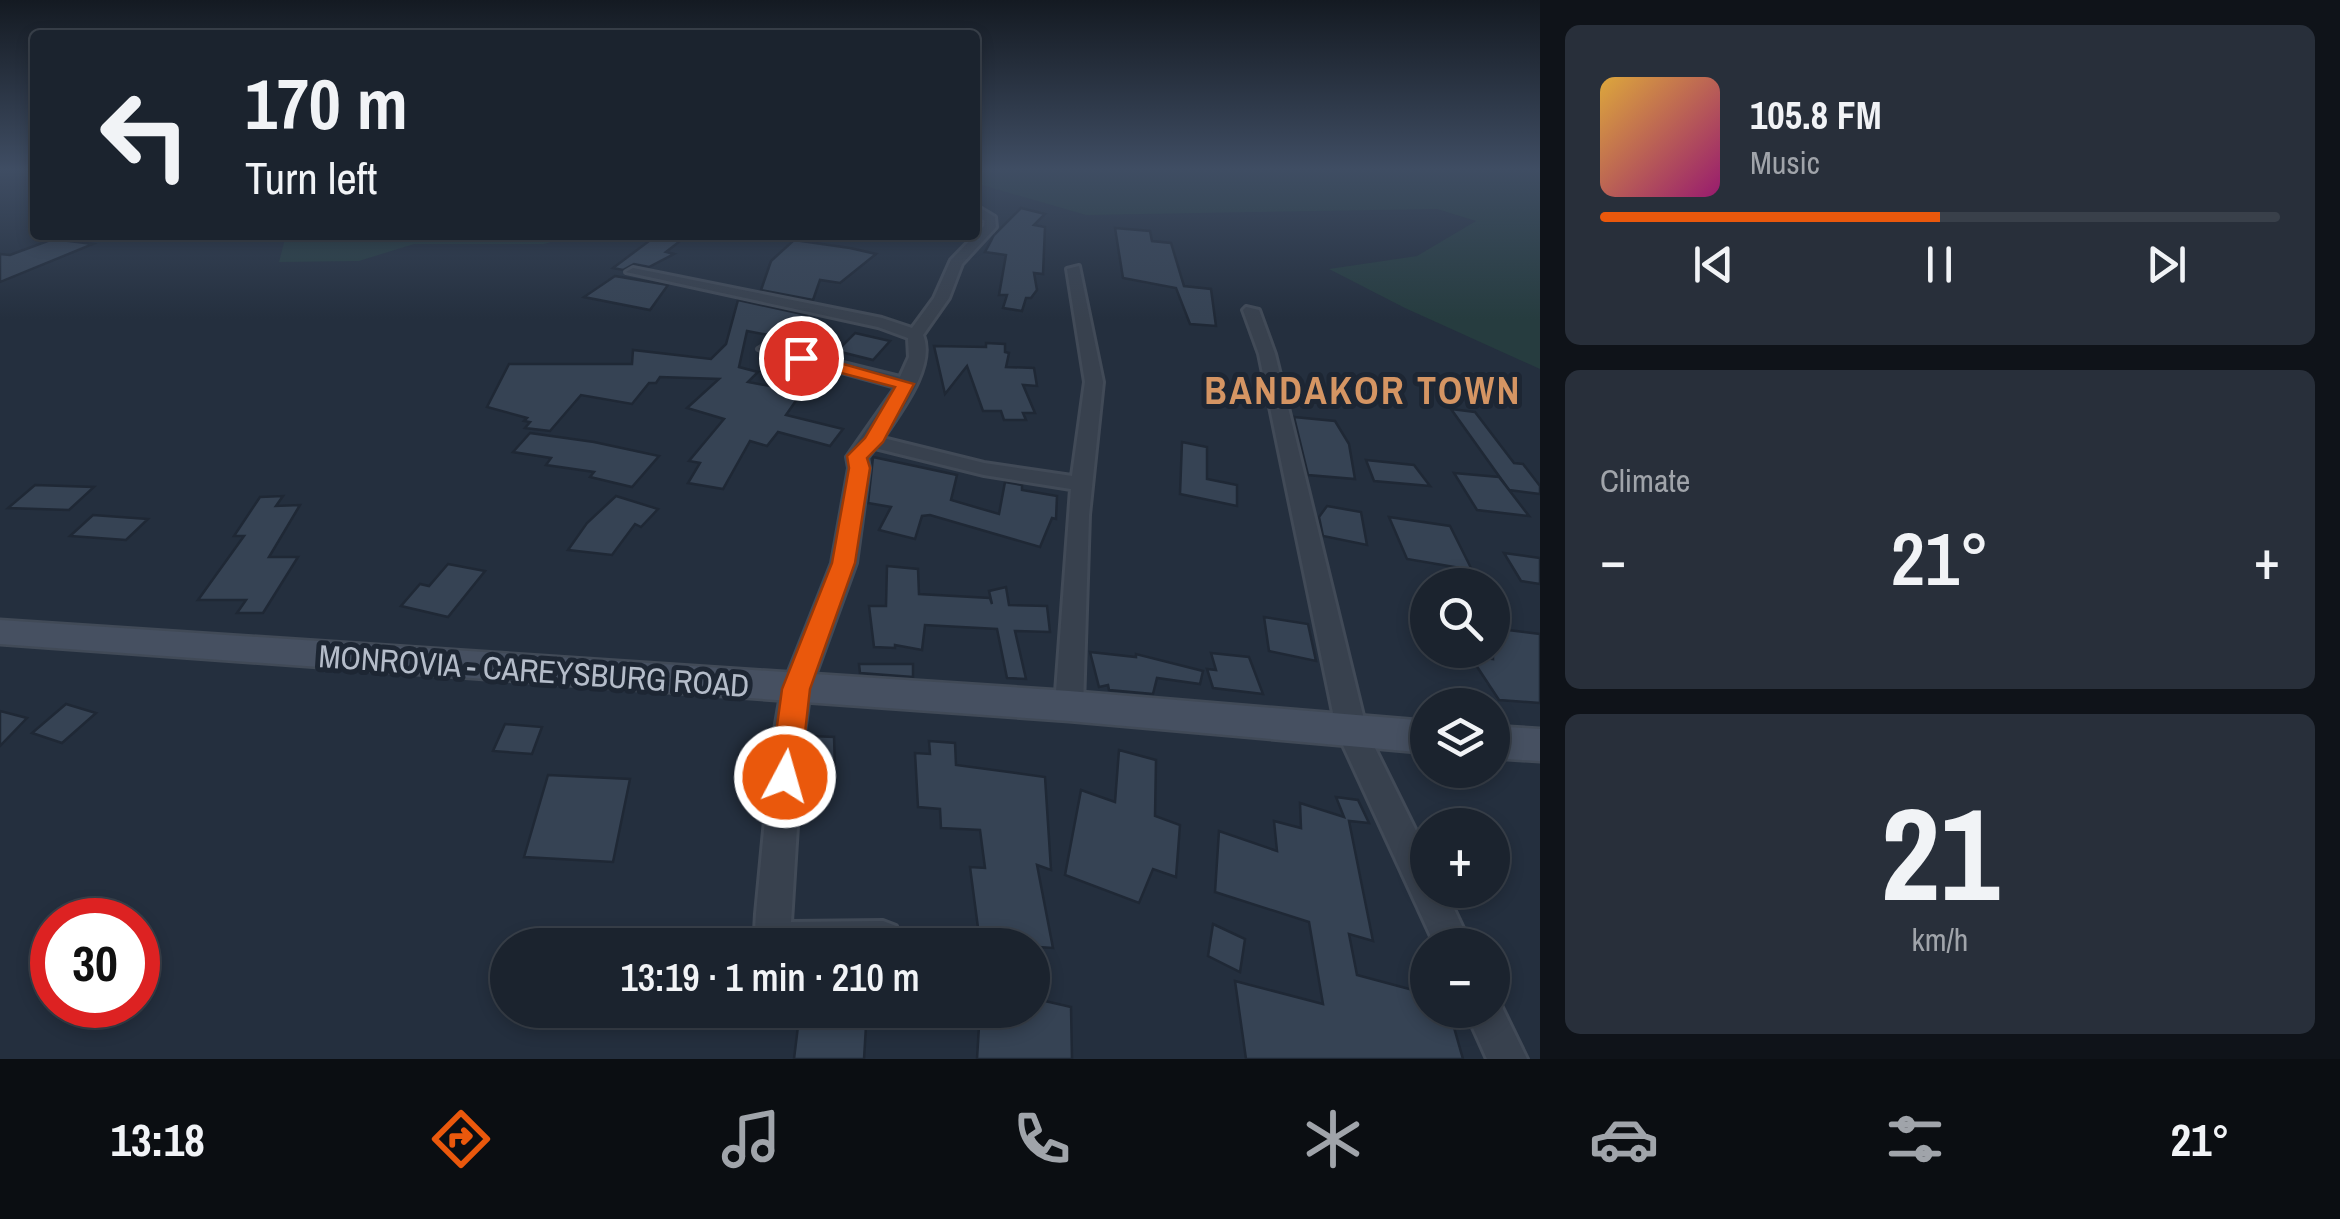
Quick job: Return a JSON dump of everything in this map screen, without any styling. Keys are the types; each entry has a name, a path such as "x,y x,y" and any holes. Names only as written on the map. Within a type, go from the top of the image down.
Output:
{"main road":[{"name":"MONROVIA - CAREYSBURG ROAD","path":"0,632 1069,706 1410,736"},
{"path":"1510,743 1540,745"}],"street":[{"path":"914,335 941,298 956,263 973,240"},
{"path":"1069,706 1082,484 1094,382 1074,269"},
{"path":"634,272 854,316 914,335"},
{"path":"1251,310 1267,354 1352,732 1445,928"},
{"path":"773,928 787,747 796,689 844,563 860,468 857,456 873,442 905,384 919,354 914,335"},
{"path":"766,349 905,384"},
{"path":"873,442 984,468 1082,484"},
{"path":"1492,1028 1507,1059"}],"green space":[{"path":"1471,219 1540,219 1540,369 1329,269 1417,256 1476,221"},
{"path":"285,240 558,240 544,244 414,244 359,261 279,262"}],"building":[{"path":"1010,219 1040,219 1034,225 1045,227 1043,274 1034,273 1037,290 1026,298 1022,311 1003,308 1007,295 999,295 1006,255 985,252 994,235"},
{"path":"1115,228 1150,231 1152,241 1171,243 1184,286 1211,289 1216,326 1190,324 1176,288 1123,278"},
{"path":"50,240 93,244 0,282 0,254 10,255"},
{"path":"650,240 682,240 666,252 674,254 649,267 634,264 623,270 613,268"},
{"path":"794,240 876,254 840,283 820,280 813,300 761,290 771,261"},
{"path":"615,276 668,285 650,310 584,297"},
{"path":"738,300 807,315 803,325 787,321 774,336 747,331 739,367 758,372 748,382 802,392 786,415 843,429 830,446 778,432 767,446 750,441 723,489 688,483 700,463 689,461 724,419 687,408 719,379 660,377 656,383 649,383 632,404 581,395 550,431 525,428 530,422 524,421 527,418 487,407 509,364 632,364 633,350 711,359 726,344"},
{"path":"855,333 890,341 873,360 837,351"},
{"path":"986,343 1005,344 1005,352 1009,353 1006,367 1034,368 1037,386 1023,385 1035,413 1023,413 1026,420 1004,420 1001,411 983,411 967,366 945,394 934,346 986,347"},
{"path":"1451,409 1475,412 1514,463 1523,464 1540,486 1540,494 1509,490"},
{"path":"1294,417 1335,421 1349,444 1355,479 1308,475"},
{"path":"530,433 659,456 632,487 590,477 594,472 546,465 551,458 513,452"},
{"path":"1182,442 1207,447 1207,479 1237,485 1237,506 1180,494"},
{"path":"873,457 957,475 951,500 999,514 1005,482 1022,485 1022,490 1057,496 1056,519 1052,518 1040,547 930,515 922,516 915,539 879,530 891,507 868,503"},
{"path":"1366,460 1414,465 1430,486 1374,481"},
{"path":"1454,473 1499,477 1529,516 1477,510"},
{"path":"35,485 94,487 69,510 8,508"},
{"path":"283,496 276,506 300,505 269,557 298,557 263,613 237,613 246,600 198,600 244,536 234,536 260,497"},
{"path":"616,496 658,509 641,527 635,524 612,555 568,550 587,523"},
{"path":"1327,506 1361,512 1367,545 1323,536 1319,517"},
{"path":"93,515 148,519 126,540 70,536"},
{"path":"1389,517 1450,526 1471,568 1460,568 1407,559"},
{"path":"1504,553 1540,558 1540,584 1521,581"},
{"path":"448,564 485,571 448,617 401,606 420,584 429,586"},
{"path":"887,566 918,569 919,594 990,598 992,604 989,591 1006,587 1009,605 1047,606 1050,632 1015,631 1026,679 1007,678 997,629 925,625 922,650 895,645 874,647 869,606 886,606"},
{"path":"1264,617 1308,624 1316,661 1269,651"},
{"path":"1510,630 1540,634 1540,703 1510,701 1510,688 1491,688 1478,668 1510,668"},
{"path":"1090,652 1136,654 1203,671 1200,684 1157,678 1153,694 1109,690 1108,685 1099,687"},
{"path":"1211,653 1249,657 1263,694 1213,688 1207,669 1216,670"},
{"path":"859,664 913,664 913,677 860,673"},
{"path":"66,704 96,713 62,743 32,733"},
{"path":"0,711 27,718 0,746"},
{"path":"505,724 542,727 532,754 493,751"},
{"path":"812,736 834,737 835,767 812,766"},
{"path":"929,741 955,743 956,765 1045,777 1051,870 1037,865 1049,928 978,928 970,867 985,868 980,830 941,828 940,809 918,807 915,753 930,754"},
{"path":"1119,750 1156,760 1155,816 1180,825 1176,877 1153,869 1139,903 1065,875 1081,790 1115,802"},
{"path":"548,775 630,779 613,862 524,857"},
{"path":"1336,797 1358,800 1369,823 1349,821 1373,941 1349,934 1357,975 1410,989 1410,1028 1454,1028 1463,1059 1246,1059 1235,981 1323,1004 1309,922 1215,892 1219,831 1277,851 1274,821 1301,828 1300,803 1344,817"},
{"path":"1213,924 1245,939 1240,972 1208,956"},
{"path":"1050,1002 1071,1007 1072,1059 977,1059 979,1028 1050,1028"},
{"path":"798,1028 866,1028 864,1059 794,1059"}],"district":[{"name":"BANDAKOR TOWN","path":"1363,391"}],"route":[{"path":"785,777 796,689 844,563 860,468 857,456 873,442 905,384 801,358"}]}
